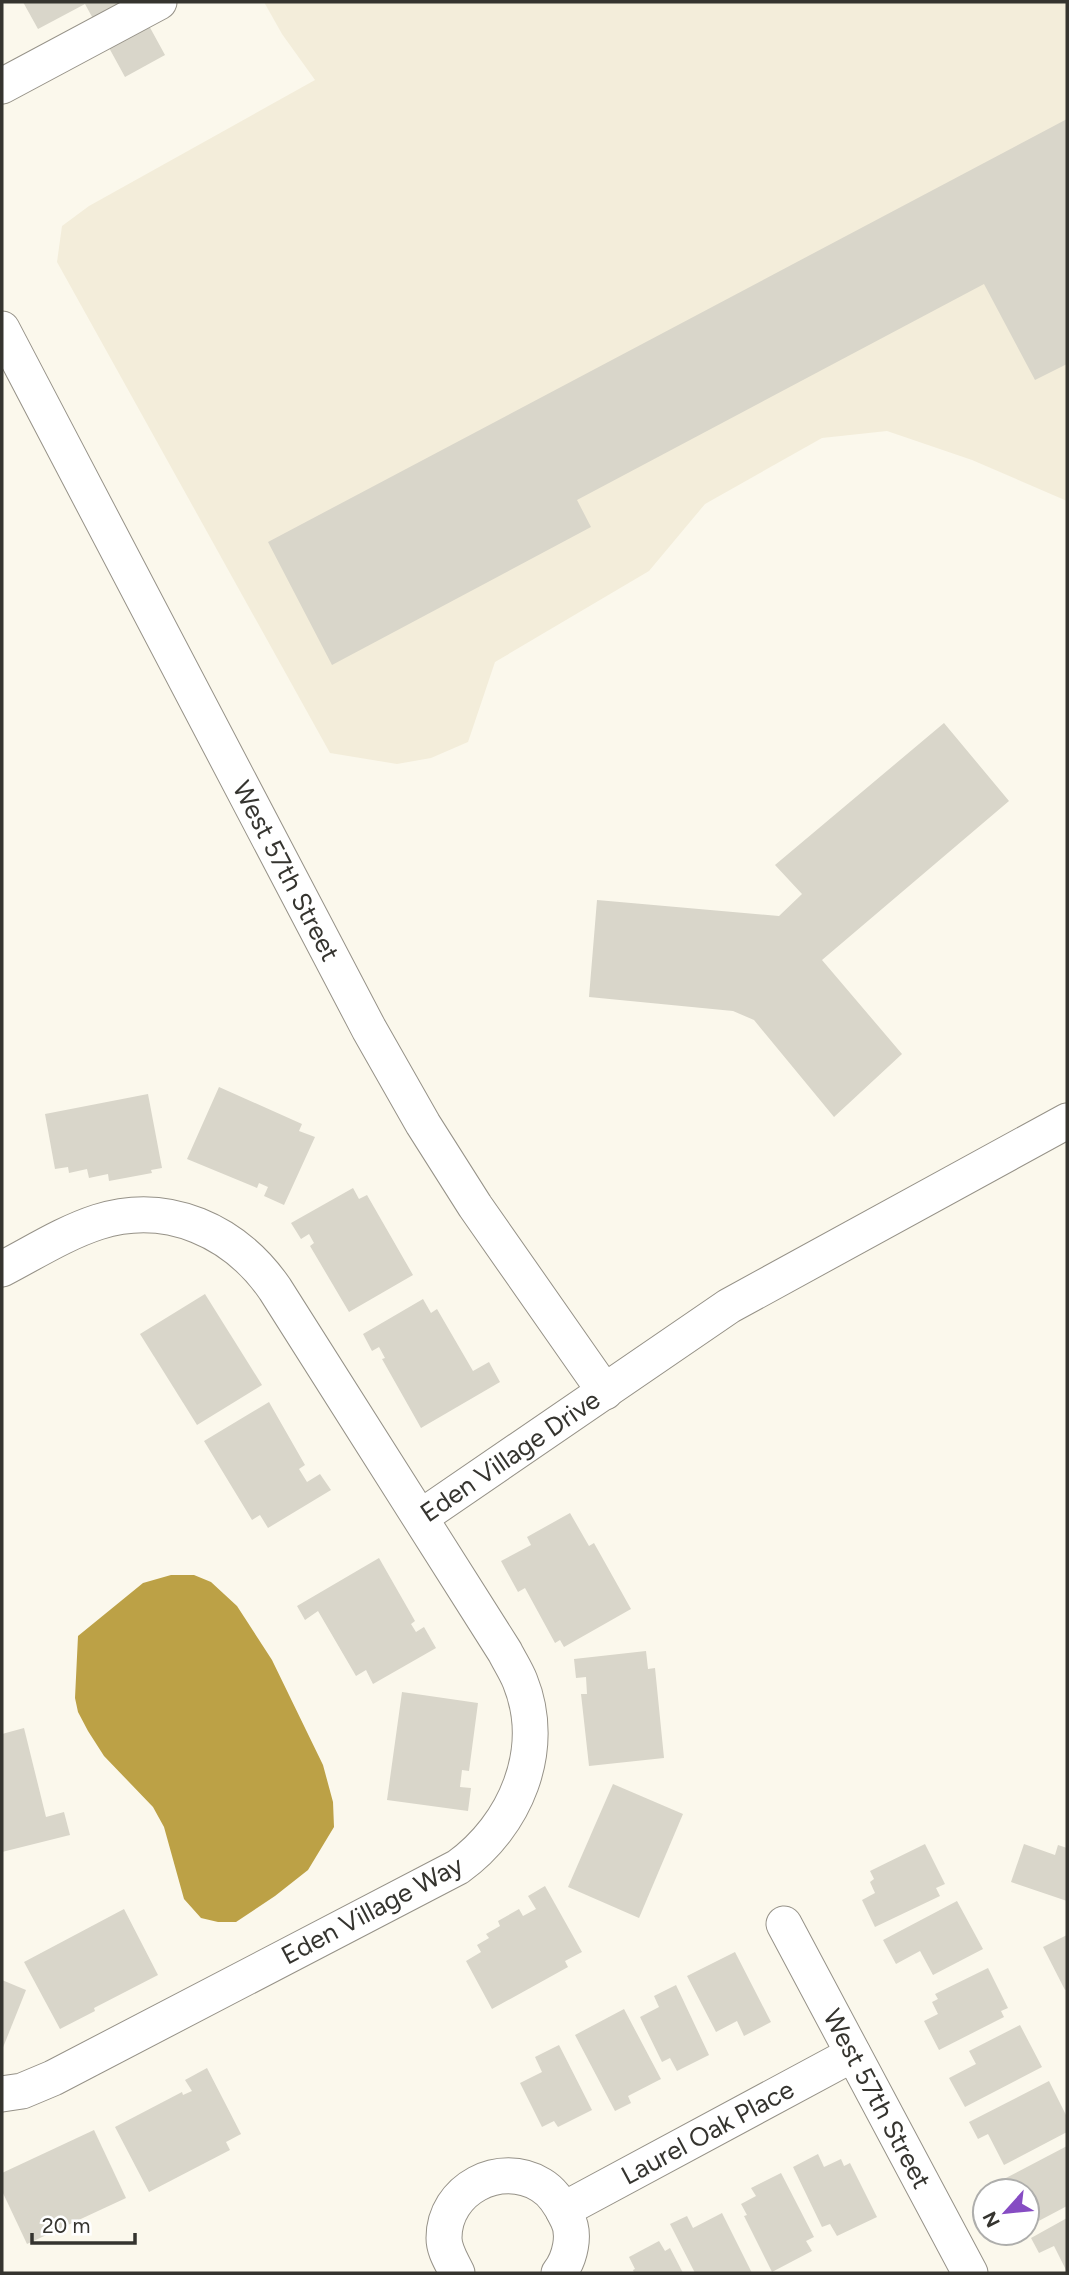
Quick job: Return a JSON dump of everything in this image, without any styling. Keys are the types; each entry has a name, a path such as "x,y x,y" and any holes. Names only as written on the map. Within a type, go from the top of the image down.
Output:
{"street":[{"path":"2,86 159,2"},
{"name":"West 57th Street","path":"2,329 363,1017 423,1124 475,1206 605,1392"},
{"name":"Eden Village Drive","path":"2,1269 80,1229 119,1217 168,1217 216,1232 242,1251 266,1275 421,1517 729,1306 1067,1121"},
{"name":"Eden Village Way","path":"2,2094 22,2091 53,2078 445,1875 472,1856 495,1833 511,1807 528,1760 529,1728 525,1696 505,1652 421,1517"},
{"name":"West 57th Street","path":"785,1924 970,2273"},
{"name":"Laurel Oak Place","path":"563,2210 853,2054"},
{"path":"457,2273 446,2251 444,2236 450,2213 458,2200 476,2183 498,2176 520,2176 542,2185 559,2201 570,2224 570,2248 559,2273"}],"shaded area":[{"path":"264,2 1067,2 1067,501 972,460 887,431 822,438 705,504 649,571 495,662 468,742 431,758 397,764 330,753 57,262 62,226 89,206 315,80 282,34"},
{"path":"171,1575 194,1575 211,1582 237,1606 272,1660 323,1765 333,1802 334,1827 308,1870 236,1922 201,1918 184,1899 164,1827 153,1807 104,1756 78,1712 75,1698 78,1636 143,1583"}],"building":[{"path":"23,2 136,2 165,55 125,77 85,4 38,29"},
{"path":"1067,119 1067,364 1035,380 984,284 577,500 591,527 332,665 268,542"},
{"path":"944,723 1009,801 822,960 902,1054 834,1117 754,1020 733,1011 589,997 597,900 779,916 802,894 775,865"},
{"path":"219,1087 302,1124 299,1131 315,1137 284,1205 264,1196 268,1187 259,1183 257,1188 187,1159"},
{"path":"148,1094 162,1168 151,1170 152,1173 109,1181 108,1174 89,1178 87,1169 69,1173 68,1167 55,1169 45,1114"},
{"path":"353,1188 359,1199 367,1195 413,1275 349,1312 310,1246 314,1243 309,1234 301,1239 291,1223"},
{"path":"205,1294 262,1385 197,1425 140,1334"},
{"path":"423,1299 431,1313 437,1309 473,1371 489,1362 500,1382 421,1428 382,1359 385,1358 379,1347 372,1351 363,1334"},
{"path":"269,1402 305,1465 299,1469 307,1482 320,1474 331,1490 268,1528 260,1515 252,1520 204,1441"},
{"path":"570,1513 589,1546 594,1543 631,1609 564,1647 560,1640 555,1643 525,1588 518,1592 501,1561 531,1545 527,1537"},
{"path":"379,1558 415,1621 411,1624 416,1632 424,1627 436,1648 373,1684 366,1670 356,1676 318,1611 305,1620 297,1606"},
{"path":"646,1651 648,1669 655,1668 664,1758 589,1766 581,1694 587,1694 586,1677 576,1678 574,1659"},
{"path":"402,1692 478,1703 469,1771 462,1770 460,1787 471,1788 468,1811 387,1800"},
{"path":"24,1728 46,1817 64,1812 70,1835 2,1852 2,1734"},
{"path":"613,1784 683,1814 639,1918 568,1887"},
{"path":"925,1844 945,1884 936,1888 940,1896 875,1927 862,1900 875,1893 870,1882 874,1879 870,1871"},
{"path":"1024,1844 1055,1855 1058,1845 1067,1848 1067,1901 1011,1882"},
{"path":"545,1886 582,1952 565,1961 568,1967 492,2009 466,1961 481,1952 477,1945 489,1938 486,1934 500,1926 498,1921 519,1909 523,1916 536,1909 528,1896"},
{"path":"957,1901 983,1949 933,1975 920,1951 896,1964 883,1940"},
{"path":"124,1909 158,1975 60,2029 24,1962"},
{"path":"1067,1935 1067,1989 1065,1990 1043,1947"},
{"path":"735,1952 771,2022 744,2036 737,2021 716,2032 687,1976"},
{"path":"988,1968 1008,2008 1001,2011 1004,2017 939,2050 924,2021 938,2014 932,2002 938,1999 935,1994"},
{"path":"2,1980 26,1990 2,2050"},
{"path":"676,1985 709,2055 677,2071 670,2058 662,2062 640,2017 659,2007 654,1996"},
{"path":"624,2009 661,2079 628,2096 631,2103 615,2111 575,2035"},
{"path":"1020,2025 1042,2067 965,2107 949,2078 976,2064 969,2051"},
{"path":"559,2045 592,2110 558,2127 554,2121 542,2127 520,2083 542,2072 535,2057"},
{"path":"207,2068 241,2134 226,2142 230,2150 149,2192 115,2127 182,2092 183,2095 192,2091 185,2080"},
{"path":"1049,2081 1067,2117 1067,2132 1004,2165 988,2134 978,2139 969,2122"},
{"path":"94,2130 126,2198 27,2244 2,2191 2,2173"},
{"path":"1067,2146 1067,2206 1041,2220 1041,2177 1008,2177"},
{"path":"818,2154 824,2167 841,2159 844,2166 850,2163 877,2217 837,2236 830,2224 822,2227 793,2167"},
{"path":"781,2173 814,2237 806,2241 812,2251 772,2272 744,2216 747,2215 741,2204 756,2196 751,2188"},
{"path":"722,2213 752,2273 695,2273 670,2224 687,2216 693,2228"},
{"path":"1067,2218 1067,2272 1054,2246 1039,2253 1036,2247 1041,2247 1041,2232"},
{"path":"659,2241 665,2251 670,2248 683,2273 634,2273 635,2269 629,2257"}]}
